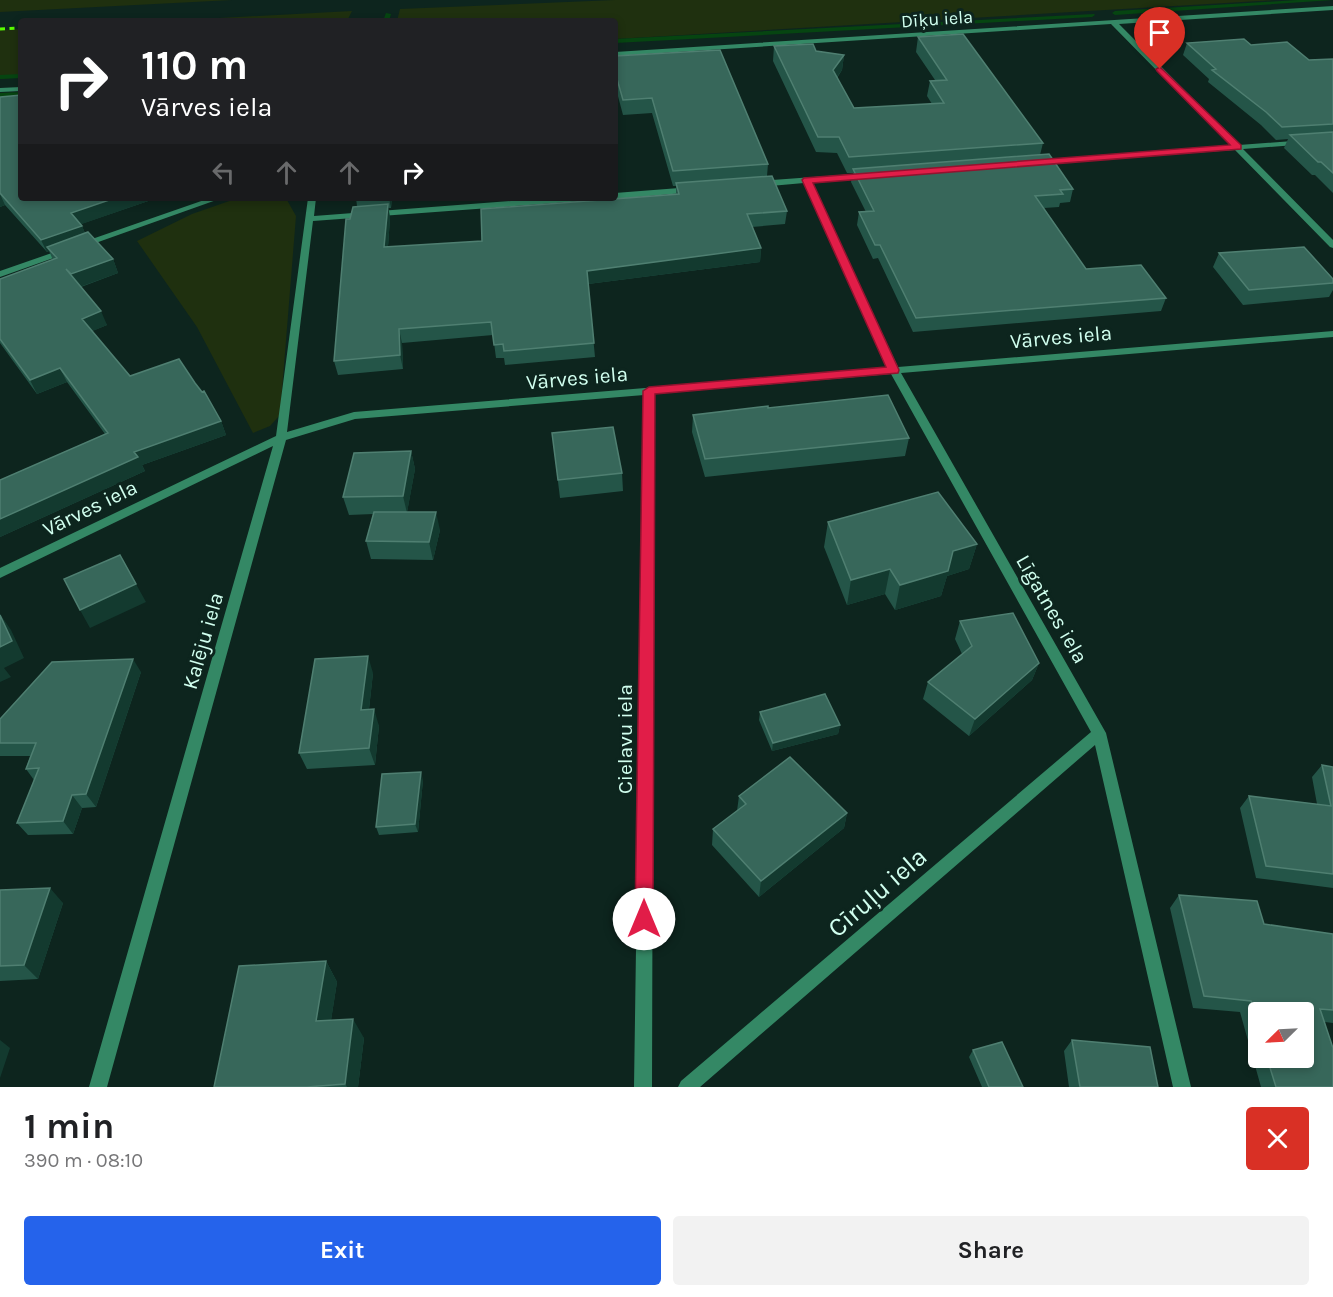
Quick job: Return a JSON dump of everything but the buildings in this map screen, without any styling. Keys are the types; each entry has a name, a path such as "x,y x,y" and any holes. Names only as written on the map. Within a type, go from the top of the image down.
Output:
{"street":[{"name":"Dīķu iela","path":"618,54 1333,8"},
{"path":"1113,22 1333,245"},
{"path":"0,90 18,89"},
{"path":"1022,164 1333,140"},
{"path":"751,185 879,175"},
{"name":"Līgatnes iela","path":"807,180 894,370 1099,734 1182,1087"},
{"path":"618,195 705,188"},
{"path":"0,274 209,201"},
{"name":"Kalēju iela","path":"98,1087 281,438 312,201"},
{"path":"310,219 544,201"},
{"name":"Vārves iela","path":"0,573 281,438 354,416 1333,334"},
{"name":"Cielavu iela","path":"643,1087 649,391"},
{"name":"Cīruļu iela","path":"687,1087 1099,734"}],"green space":[{"path":"0,0 232,0 0,12"},
{"path":"615,0 1275,0 618,39 618,18 398,18 400,9"},
{"path":"352,11 348,18 220,18"},
{"path":"18,29 18,77 0,79 0,30"},
{"path":"229,201 288,201 296,216 280,415 270,426 253,433 197,327 137,241 192,214"}],"waterway":[{"path":"1115,13 1330,0"},
{"path":"387,18 388,14"},
{"path":"618,41 1092,15"},
{"path":"0,77 18,76"},
{"path":"0,95 18,94"}],"railway":[{"path":"0,29 18,28"}],"route":[{"path":"644,919 649,391 894,370 807,180 1238,147 1160,69"}]}
